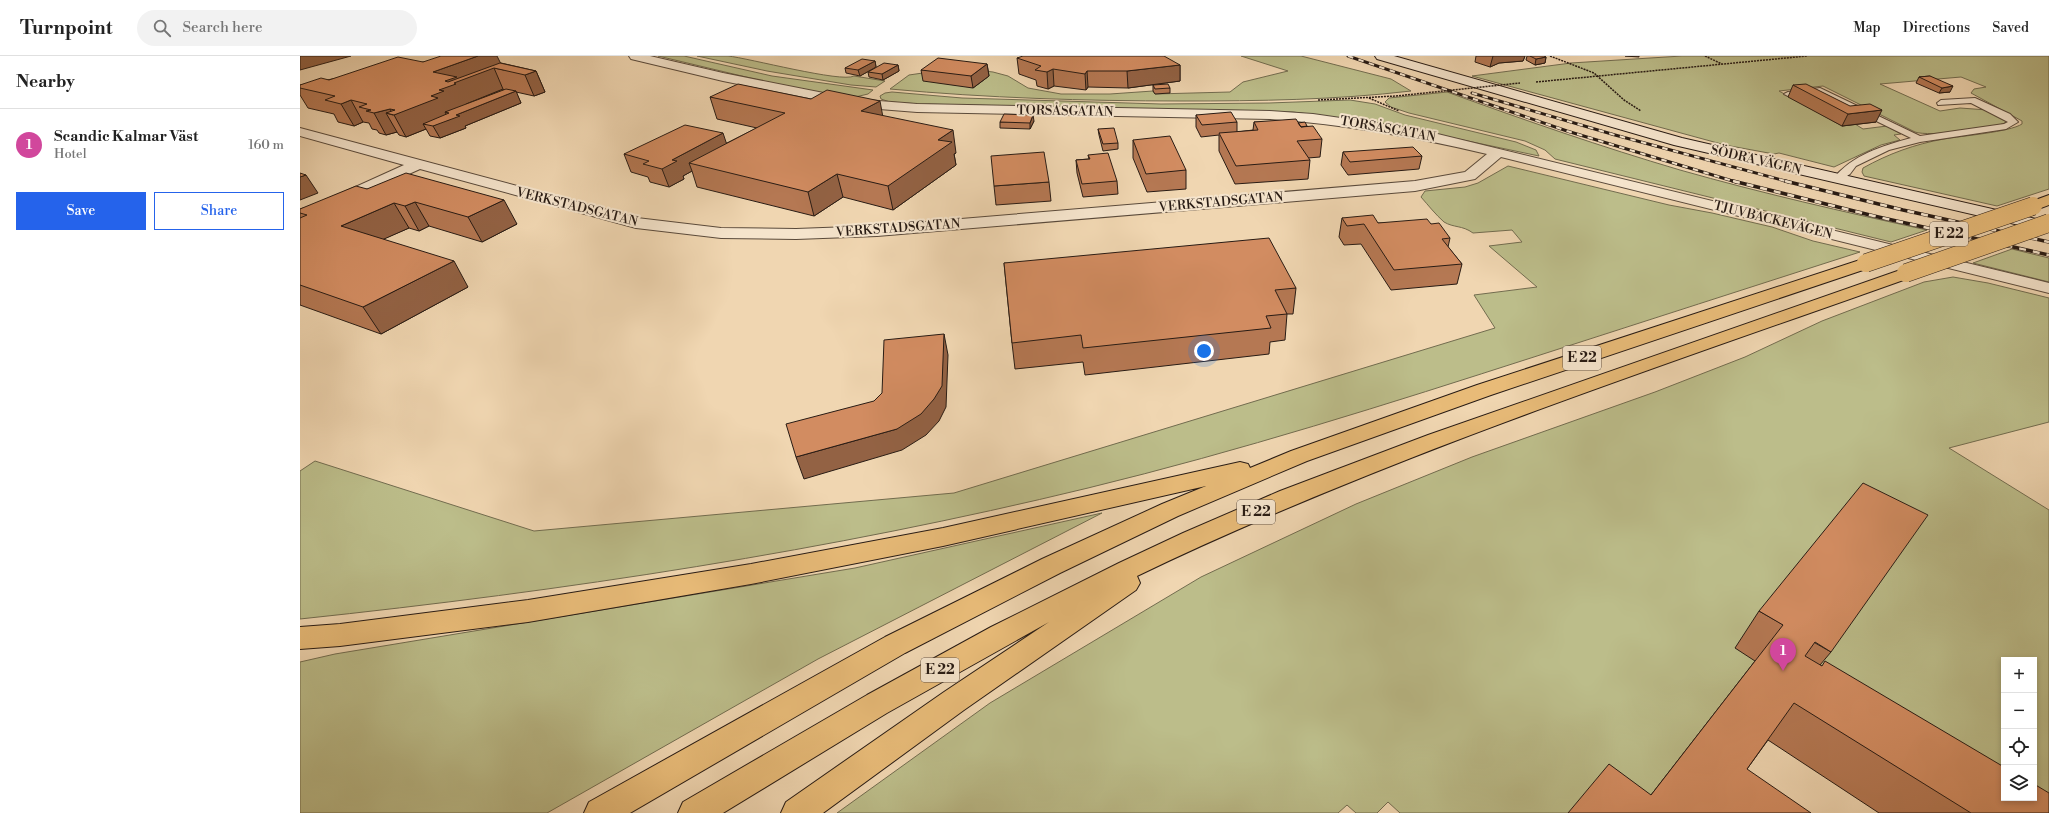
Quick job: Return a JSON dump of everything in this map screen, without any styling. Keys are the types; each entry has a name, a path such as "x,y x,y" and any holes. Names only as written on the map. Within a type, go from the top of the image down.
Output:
{"highway":[{"name":"E 22","path":"600,813 895,645 1051,566 1128,530 1299,456 1484,390 1866,263 2049,200"},
{"name":"E 22","path":"694,813 854,717 1061,603 1193,539 1319,484 1403,451 2049,224"},
{"path":"300,638 340,635 528,611 751,574 943,537 1299,456"},
{"path":"797,813 1043,639 1193,539"},
{"path":"300,646 340,635"}],"street":[{"name":"TORSÅSGATAN","path":"635,56 723,77 854,103 916,108 1270,115 1313,118 1416,133 1498,152"},
{"name":"SÖDRA VÄGEN","path":"1381,56 1679,142 2049,227"},
{"name":"SÖDRA VÄGEN","path":"1399,56 1465,80"},
{"name":"VERKSTADSGATAN","path":"300,132 416,165 636,223 721,233 796,234 877,231 1415,186 1470,176 1498,152"},
{"name":"TJUVBACKEVÄGEN","path":"1498,152 2049,288"},
{"path":"300,218 416,165"}],"lane":[{"path":"1788,94 1820,90 1919,139"},
{"path":"1838,179 1847,172 1853,164 1886,148 1919,139 2006,126 2014,122 2007,116 1972,100 1941,103"}],"path":[{"path":"1550,56 1571,63 1599,76"},
{"path":"1705,56 1722,64"},
{"path":"1536,82 1807,56"},
{"path":"1396,96 1520,83"}],"green space":[{"path":"658,56 684,56 772,76 873,90 868,94 851,98 792,88"},
{"path":"697,56 728,56 832,76 854,76 885,81 876,87 851,85 767,71"},
{"path":"1241,56 1301,56 1391,79 1411,91 1297,99 1182,101 963,95 890,89 909,75 957,68 993,72 1008,76 1028,88 1061,94 1110,94 1153,91 1155,94 1230,92 1243,82 1288,71"},
{"path":"1682,56 2049,56 2049,189 1997,206 1864,176 1862,172 1863,168 1882,158 1912,147 1933,141 2007,129 2022,124 2022,121 1971,93 1974,89 1986,87 1961,77 1880,84 1940,111 1960,108 1988,110 2007,119 2007,122 1976,130 1933,134 1922,133 1915,132 1823,86 1779,91 1842,126 1855,124 1863,129 1887,126 1901,134 1894,135 1900,140 1881,145 1834,167 1779,153 1774,154 1725,145 1472,76 1571,63"},
{"path":"892,92 962,98 1161,104 1269,103 1350,100 1375,104 1405,115 1516,142 1536,150 1539,156 1387,124 1293,112 921,104 890,102 881,99 880,96 885,93"},
{"path":"1447,92 1563,133 1680,170 1741,187 1927,230 1891,242 1555,159 1545,150 1525,141 1409,113 1391,107 1385,102 1389,98"},
{"path":"1508,166 1669,205 1772,227 1813,241 1860,252 1481,374 1258,443 1145,474 991,511 795,550 696,567 498,596 300,619 300,471 315,461 534,531 954,493 1495,328 1474,295 1537,287 1489,246 1522,242 1512,230 1473,233 1448,224 1438,216 1421,197 1425,191 1465,187 1478,183"},
{"path":"2012,249 2049,258 2049,282 1973,263"},
{"path":"1953,277 1988,283 2049,298 2049,422 1949,448 2049,510 2049,813 1982,813 1758,662 1641,813 1400,813 1388,802 1377,813 1356,813 1347,805 1338,813 837,813 990,703 1201,577 1356,504 1472,457 1655,392 1745,357 1822,321 1924,282"},
{"path":"1102,513 818,659 547,813 300,813 300,662 335,654 855,568"}],"building":[{"path":"441,56 478,56 433,72 457,77 445,81 448,82 500,63 536,71 525,75 494,68 439,90 444,91 431,96 438,98 394,115 386,113 395,110 390,109 374,113 366,111 371,110 359,107 367,104 351,100 341,104 325,100 335,96 300,88 300,85 321,78 329,80 398,57 423,62"},
{"path":"1023,56 1164,56 1180,65 1127,71 1087,71 1085,74 1053,69 1047,72 1035,70 1041,66 1017,58"},
{"path":"1530,56 1544,56 1546,57 1536,59"},
{"path":"938,58 987,64 971,76 921,70"},
{"path":"862,59 875,61 858,70 845,68"},
{"path":"884,63 898,65 882,74 868,72"},
{"path":"1930,76 1953,86 1942,88 1919,77"},
{"path":"738,84 811,99 827,90 880,101 861,111 953,130 938,140 952,142 888,186 837,174 808,192 689,163 785,113 710,97"},
{"path":"1168,84 1170,88 1155,89 1153,85"},
{"path":"1806,84 1850,106 1870,104 1882,110 1848,114 1793,85"},
{"path":"506,89 516,91 456,115 460,116 433,126 423,124 449,113 445,112"},
{"path":"1231,112 1237,122 1202,125 1196,115"},
{"path":"1004,114 1033,115 1030,123 1000,122"},
{"path":"1296,119 1301,127 1313,126 1322,139 1297,141 1310,160 1236,166 1219,133 1258,130 1254,122"},
{"path":"1305,122 1307,126 1301,127 1298,123"},
{"path":"685,125 723,133 672,160 677,161 662,169 643,164 649,161 624,154"},
{"path":"1114,128 1118,143 1103,144 1098,129"},
{"path":"1170,136 1186,170 1146,174 1133,140"},
{"path":"1413,147 1422,156 1350,162 1343,152"},
{"path":"1044,152 1049,182 994,186 991,156"},
{"path":"1108,153 1117,181 1082,184 1076,160 1090,159 1088,155"},
{"path":"300,173 306,175 300,177"},
{"path":"406,173 504,200 468,217 415,202 405,206 394,203 341,226 454,261 363,307 300,285 300,218 307,215 300,213 300,209 356,186 367,189"},
{"path":"1373,215 1378,223 1427,219 1431,224 1439,223 1450,238 1442,239 1462,264 1394,270 1364,224 1347,226 1342,218"},
{"path":"1269,238 1296,288 1275,290 1287,314 1266,316 1271,328 1083,348 1081,335 1012,343 1004,263"},
{"path":"944,334 942,386 934,399 921,414 897,429 796,457 786,424 874,401 882,393 884,340"},
{"path":"1863,483 1928,515 1831,652 1815,642 1805,656 1822,666 1825,661 2001,765 2001,801 2037,801 2037,786 2049,793 2049,813 1971,813 1794,703 1747,769 1811,813 1568,813 1609,764 1651,795 1783,625 1759,611"}],"railway":[{"path":"1348,56 1567,131 1736,182"},
{"path":"1472,93 1615,135 1788,182"},
{"path":"1733,181 1874,216 2049,255"},
{"path":"1788,182 1903,210 2049,242"}],"place":[{"name":"Scandic Kalmar Väst","path":"1783,671"}]}
